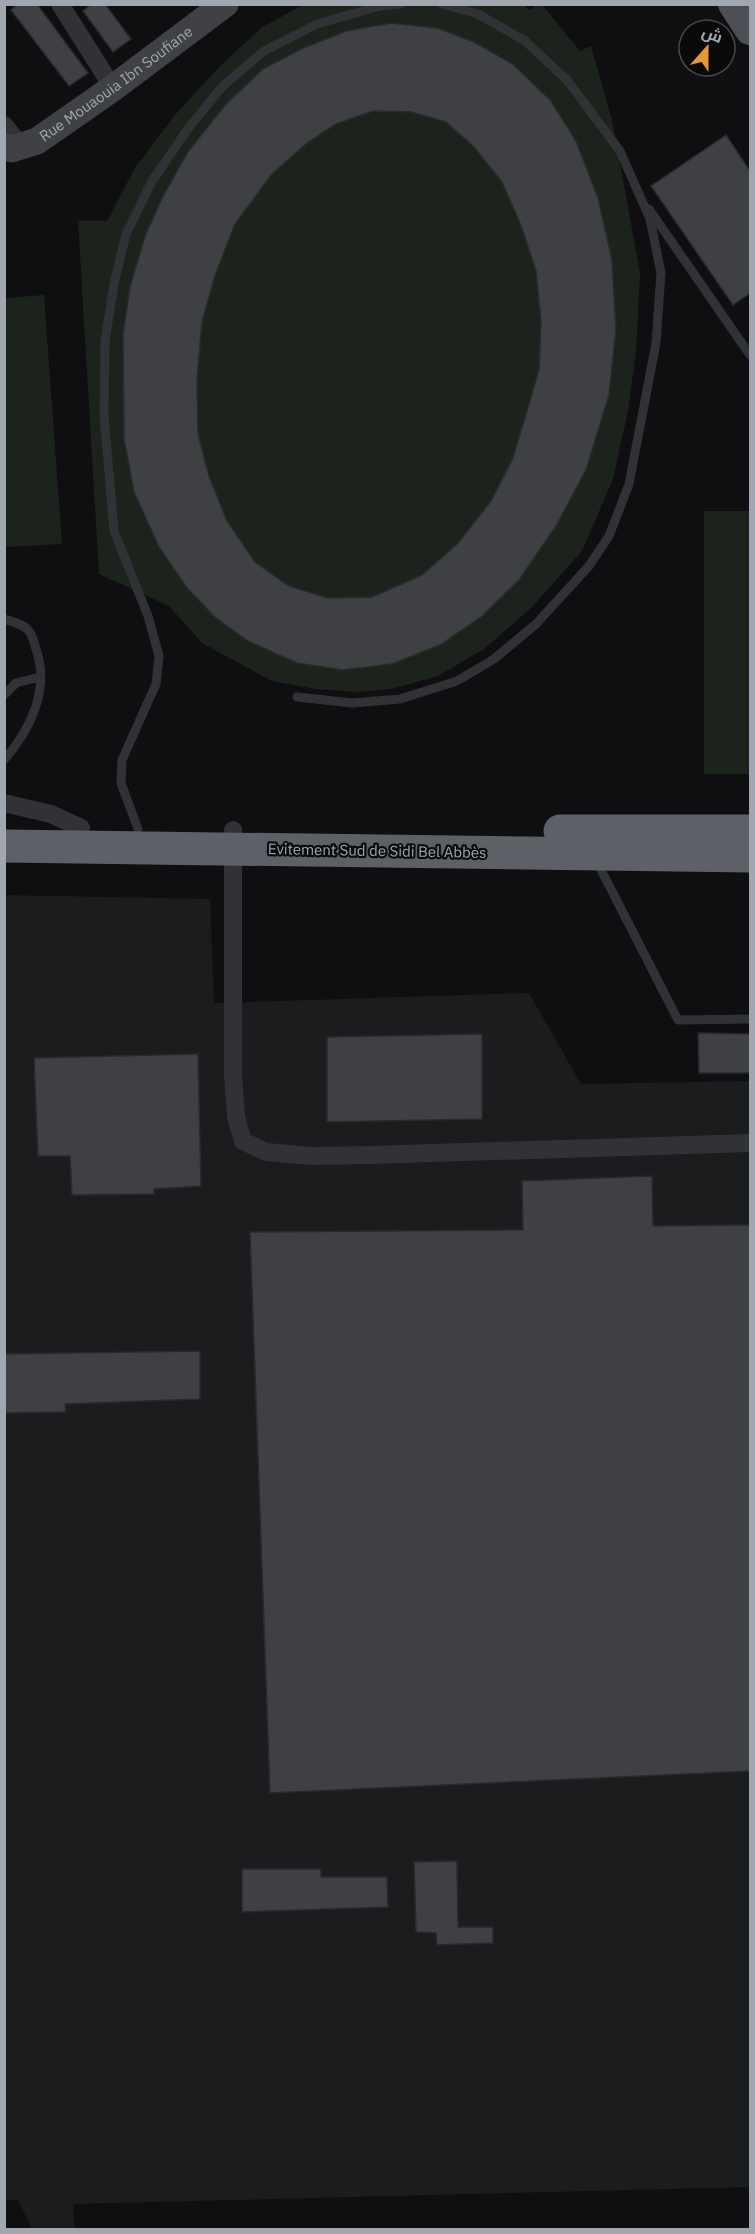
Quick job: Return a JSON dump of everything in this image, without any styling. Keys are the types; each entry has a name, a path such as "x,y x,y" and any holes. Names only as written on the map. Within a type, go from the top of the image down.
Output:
{"highway":[{"name":"Evitement Sud de Sidi Bel Abbès","path":"4,827 109,835 233,840 587,842 750,831"},
{"name":"Evitement Sud de Sidi Bel Abbès","path":"4,846 109,835"},
{"name":"Evitement Sud de Sidi Bel Abbès","path":"587,842 750,856"}],"main road":[{"path":"733,4 750,30"}],"street":[{"path":"60,4 112,88"},
{"name":"Rue Mouaouia Ibn Soufiane","path":"9,145 37,141 225,4"},
{"path":"4,803 51,814 109,835"},
{"path":"233,840 233,1074 236,1117 243,1140 266,1152 312,1156 750,1143"}],"lane":[{"path":"109,835 121,783 122,760 156,684 159,656 148,616 114,531 104,415 105,342 114,284 126,234 152,181 190,126 222,87 264,51 317,24 380,6 401,4"},
{"path":"297,697 352,703 400,699 458,681 494,659 536,624 589,566 609,536 629,484 656,343 661,273 650,219 620,151 567,80 525,41 478,14 442,4"},
{"path":"639,194 746,340 750,355"},
{"path":"4,619 21,625 30,632 40,659 40,692 29,724 16,746 4,760"},
{"path":"4,695 16,683 40,677"},
{"path":"587,842 678,1020 750,1019"}],"shaded area":[{"path":"522,4 530,10 536,5 542,5 580,51 591,46 612,120 640,273 636,352 628,411 613,479 582,551 532,607 484,649 438,676 391,689 359,692 316,689 272,681 202,643 169,606 99,574 78,221 107,221 135,168 175,115 219,67 261,28 303,5"},
{"path":"44,295 62,544 5,547 5,298"},
{"path":"704,511 750,511 750,774 704,774"},
{"path":"5,895 210,899 214,1003 529,993 581,1084 750,1081 750,2187 73,2204 75,2230 32,2229 18,2200 5,2200"}],"building":[{"path":"18,4 37,4 88,73 69,86 11,10"},
{"path":"91,4 105,4 131,39 113,52 83,11"},
{"path":"391,23 437,28 474,42 514,65 551,101 576,141 598,198 612,260 616,329 609,395 586,470 556,526 519,580 481,617 440,645 392,664 343,670 297,663 248,641 216,618 187,588 159,547 134,492 124,439 123,335 130,287 145,236 163,196 188,152 225,105 263,69 301,49 346,31","holes":["373,111 411,112 446,122 474,147 502,182 522,228 536,271 541,322 539,370 513,458 491,501 458,543 422,575 372,597 328,598 289,586 255,562 227,521 209,476 198,434 197,380 202,322 216,273 235,224 272,174 307,143 336,124"]},
{"path":"726,135 750,171 750,293 733,305 651,186"},
{"path":"698,1033 750,1034 750,1073 699,1073"},
{"path":"482,1034 482,1119 327,1122 327,1037"},
{"path":"198,1054 201,1186 154,1189 154,1194 72,1195 70,1156 38,1156 34,1058"},
{"path":"652,1176 653,1226 750,1225 750,1771 270,1793 250,1232 523,1230 522,1181"},
{"path":"200,1351 200,1399 65,1404 66,1412 4,1413 4,1354"},
{"path":"457,1861 458,1927 493,1927 493,1943 437,1945 436,1933 416,1932 414,1862"},
{"path":"242,1869 321,1869 321,1877 387,1877 388,1907 242,1912"}]}
